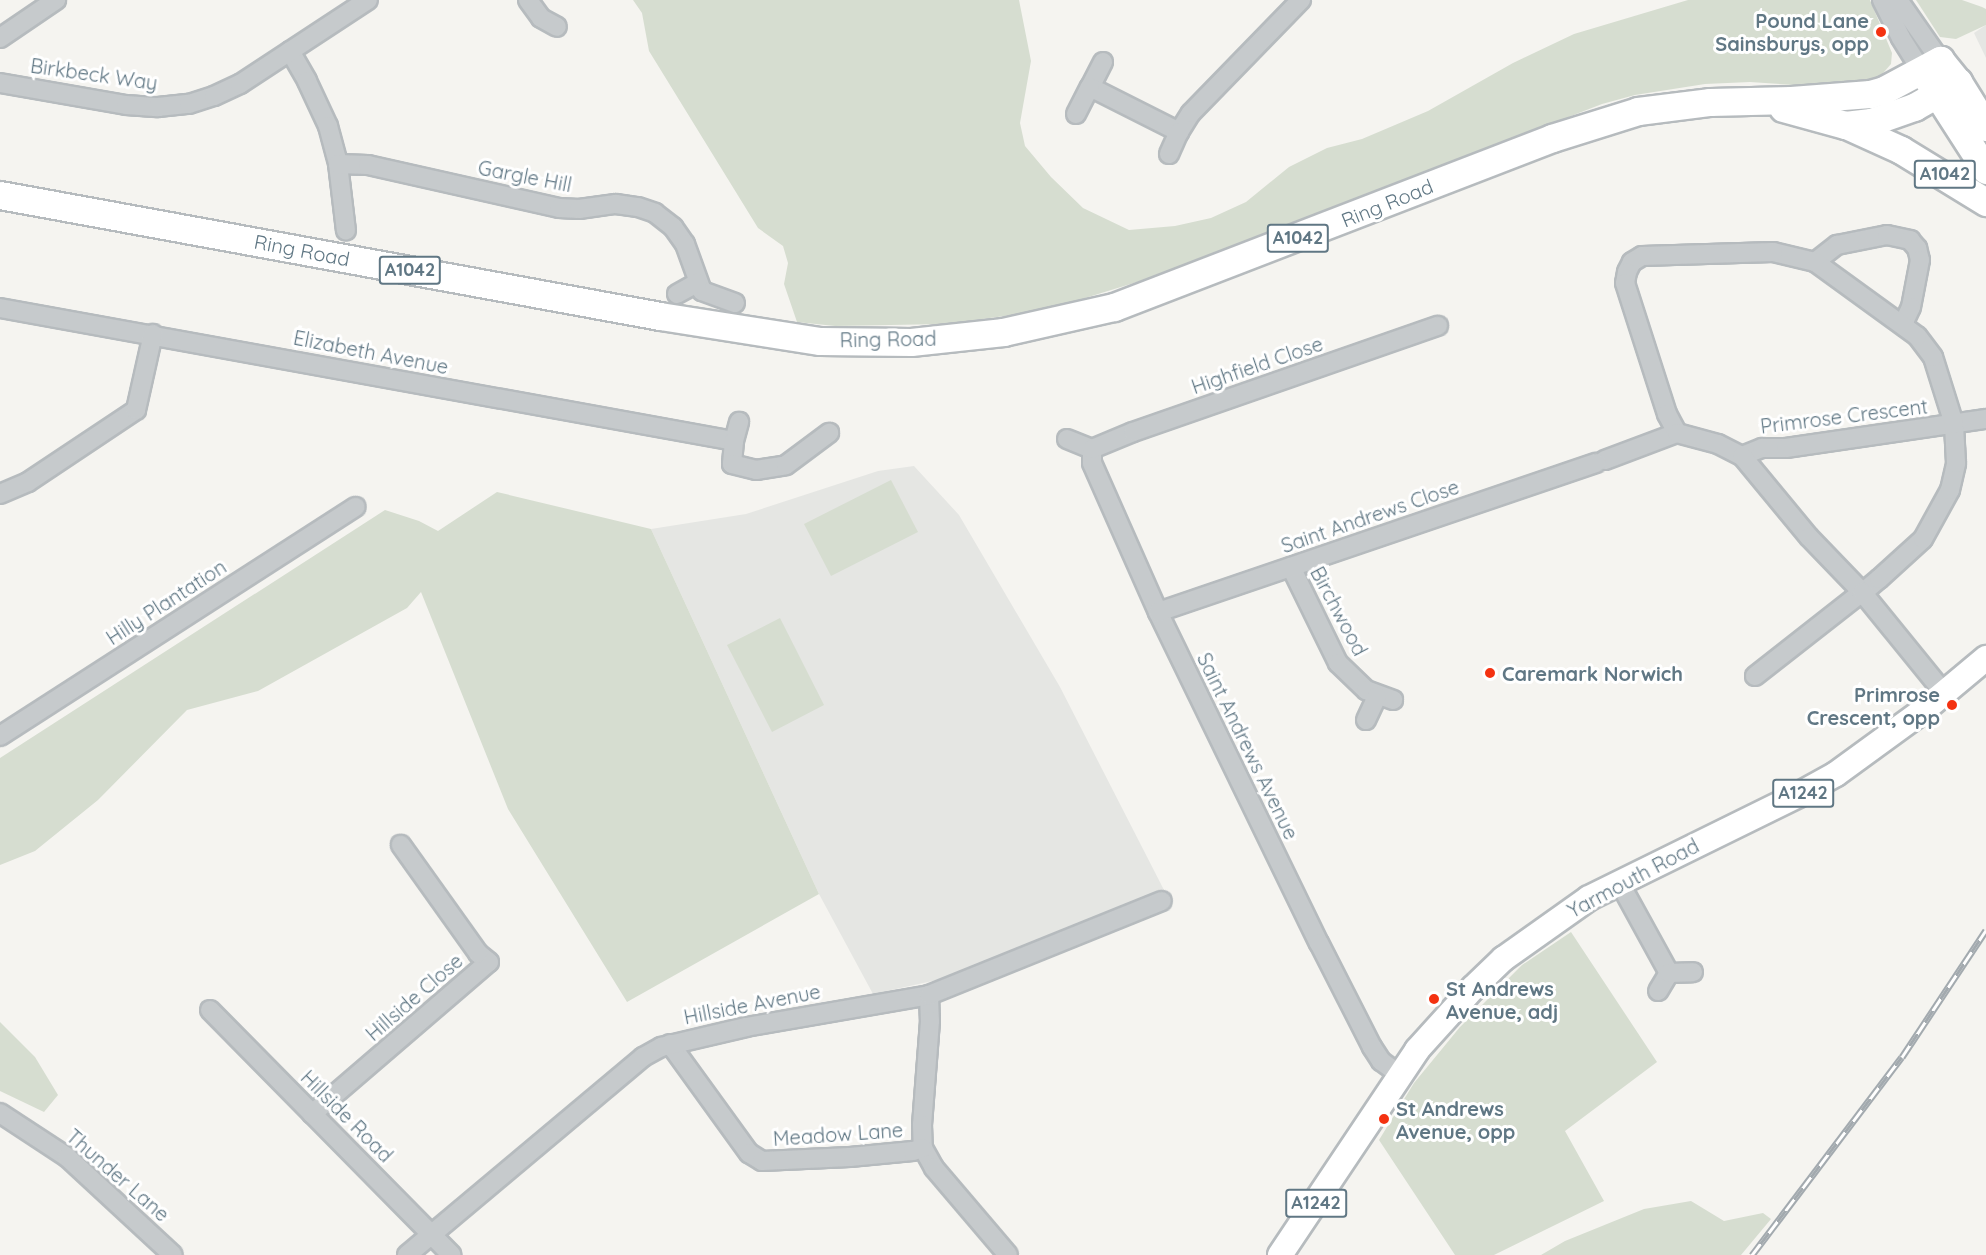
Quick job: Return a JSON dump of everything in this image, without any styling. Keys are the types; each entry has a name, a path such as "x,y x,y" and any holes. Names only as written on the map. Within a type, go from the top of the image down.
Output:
{"highway":[{"name":"Ring Road","path":"0,195 660,316 820,341 911,342 1003,332 1114,307 1603,121 1672,105 1870,94 1938,78"},
{"name":"Ring Road","path":"1750,101 1845,125 1871,122 1892,115 1938,78"},
{"name":"A1042","path":"1791,100 1814,107 1846,110 1885,102 1938,78 1986,170"},
{"path":"1938,78 1986,127"},
{"name":"A1042","path":"1845,125 1901,150 1986,202"}],"main road":[{"name":"Yarmouth Road","path":"1280,1255 1399,1074 1439,1024 1503,959 1567,912 1619,882 1798,795 1836,774 1945,694 1986,658"}],"street":[{"path":"0,38 56,0"},
{"name":"Birkbeck Way","path":"0,83 126,105 158,107 189,104 240,84 369,0"},
{"path":"528,0 541,18 557,27"},
{"path":"1169,154 1191,113 1301,0"},
{"path":"1882,0 1901,38 1938,78"},
{"path":"1898,0 1938,78"},
{"path":"290,51 308,81 328,126 338,164 346,231"},
{"path":"1076,114 1103,62"},
{"path":"1090,87 1179,132"},
{"name":"Gargle Hill","path":"338,164 368,165 559,208 579,209 616,204 638,207 656,213 673,227 684,244 697,283"},
{"path":"1815,262 1837,245 1887,235 1910,240 1917,248 1920,260 1911,307 1903,324"},
{"name":"Primrose Crescent","path":"1755,676 1862,592 1898,564 1923,539 1950,490 1956,463 1954,424 1933,357 1903,324 1815,262 1773,252 1642,256 1632,262 1626,272 1625,283 1667,414 1677,433 1718,444 1742,456 1809,537 1862,592 1945,694"},
{"path":"677,294 697,283 702,291 735,303"},
{"name":"Elizabeth Avenue","path":"0,308 734,441"},
{"name":"Highfield Close","path":"1092,449 1132,432 1438,326"},
{"path":"0,494 28,482 136,410 153,334"},
{"name":"Primrose Crescent","path":"1742,456 1762,448 1786,448 1986,419"},
{"path":"739,422 734,441 732,464 756,470 786,465 829,433"},
{"name":"Saint Andrews Close","path":"1158,612 1677,433"},
{"path":"1067,439 1092,449"},
{"name":"Saint Andrews Avenue","path":"1092,449 1092,463 1158,612 1372,1047 1381,1061 1399,1074"},
{"name":"Hilly Plantation","path":"0,736 356,507"},
{"name":"Birchwood","path":"1291,567 1338,663 1353,680 1385,698 1366,720"},
{"name":"Hillside Close","path":"312,1114 489,962 478,953 401,845"},
{"path":"1619,882 1670,972"},
{"name":"Hillside Avenue","path":"407,1255 643,1057 670,1044 825,1012 929,995 1162,901"},
{"path":"1670,972 1693,972"},
{"path":"1658,991 1670,972"},
{"path":"929,995 930,1021 922,1125 923,1148 934,1168 1008,1255"},
{"name":"Hillside Road","path":"210,1010 433,1233 452,1255"},
{"name":"Meadow Lane","path":"670,1044 749,1154 762,1161 913,1152 923,1148"},
{"name":"Thunder Lane","path":"0,1113 67,1156 173,1255"}],"shaded area":[{"path":"633,0 1019,0 1031,61 1020,123 1025,146 1051,177 1083,208 1129,230 1175,226 1211,218 1246,202 1289,167 1327,148 1362,139 1428,111 1513,63 1574,34 1688,0 1870,0 1892,53 1891,64 1877,80 1824,87 1750,82 1705,84 1635,95 1602,104 1163,274 1043,311 945,324 835,326 797,322 784,284 788,263 783,246 758,228 649,51 642,13"},
{"path":"1916,0 1962,0 1982,7 1986,9 1986,25 1956,39 1940,37"},
{"path":"1986,25 1986,58 1974,33"},
{"path":"914,466 959,515 1060,687 1164,890 937,980 873,994 819,894 651,529 746,514 878,471"},
{"path":"891,480 918,532 831,576 804,524"},
{"path":"497,492 651,529 819,894 627,1002 508,809 421,592 407,608 258,691 187,710 98,800 35,851 0,865 0,758 385,510 419,521 438,531"},
{"path":"780,618 824,705 772,732 727,645"},
{"path":"1571,932 1657,1062 1565,1131 1604,1201 1494,1255 1455,1255 1379,1140 1414,1083 1460,1027 1522,965"},
{"path":"0,1022 35,1057 58,1095 44,1112 0,1091"},
{"path":"1691,1201 1724,1221 1763,1213 1771,1219 1741,1255 1541,1255 1565,1241 1644,1209"}],"railway":[{"path":"1752,1255 1902,1057 1986,930"}],"place":[{"name":"Pound Lane Sainsburys, opp","path":"1881,32"},
{"name":"Caremark Norwich","path":"1490,673"},
{"name":"Primrose Crescent, opp","path":"1952,705"},
{"name":"St Andrews Avenue, adj","path":"1434,999"},
{"name":"St Andrews Avenue, opp","path":"1384,1119"}]}
